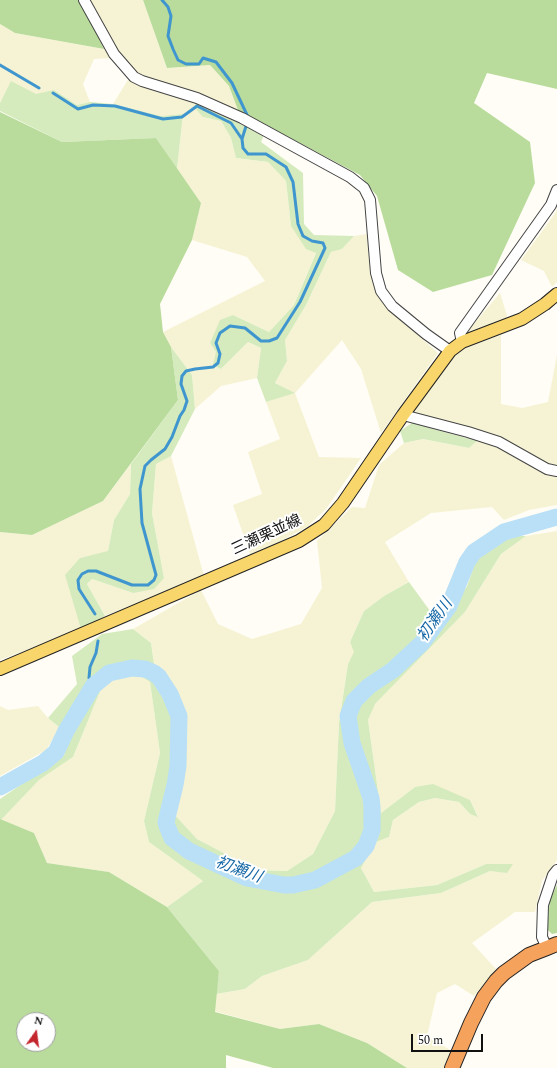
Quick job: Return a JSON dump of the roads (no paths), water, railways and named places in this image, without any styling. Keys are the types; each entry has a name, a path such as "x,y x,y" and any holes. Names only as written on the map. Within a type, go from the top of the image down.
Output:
{"highway":[{"path":"452,1068 484,997 496,981 504,972 529,955 552,946"}],"main road":[{"name":"三瀬栗並線","path":"0,669 299,541 324,525 343,503 403,415 450,350 462,342 522,319 557,294"}],"street":[{"path":"84,0 114,54 134,77 142,82 197,98 255,124 350,177 364,188 370,200 376,274 381,291 392,306 426,334 450,350"},
{"path":"462,342 460,333 551,205 557,190"},
{"path":"403,415 468,432 499,442 547,469 557,471"},
{"path":"552,946 542,937 543,905 553,875 557,870"}],"waterway":[{"path":"162,0 168,7 171,16 168,36 178,60 186,64 199,64 203,58 216,62 232,83 248,117"},
{"path":"0,65 39,88"},
{"path":"53,93 78,109 93,105 115,106 163,119 182,117 197,106 231,123 242,139"},
{"path":"95,614 79,589 78,580 82,574 88,571 96,571 132,585 148,585 154,580 156,575 142,523 140,489 145,466 165,449 184,410 187,401 181,384 182,376 186,371 213,367 218,363 220,354 216,343 220,333 230,326 245,328 261,341 269,341 277,338 300,302 325,248 323,243 312,241 303,236 298,224 293,182 286,167 266,154 248,154 243,148 242,139 247,123"},
{"name":"初瀬川","path":"0,787 43,763 56,752 66,731 93,686 109,673 132,668 145,669 159,677 170,694 179,716 178,766 166,822 172,838 189,851 247,878 284,885 293,885 315,880 356,858 366,846 372,830 371,798 352,743 348,716 354,701 369,686 393,670 422,643 449,606 467,562 474,552 504,532 557,517"},
{"path":"93,686 89,678 90,667 96,653 98,641"}]}
